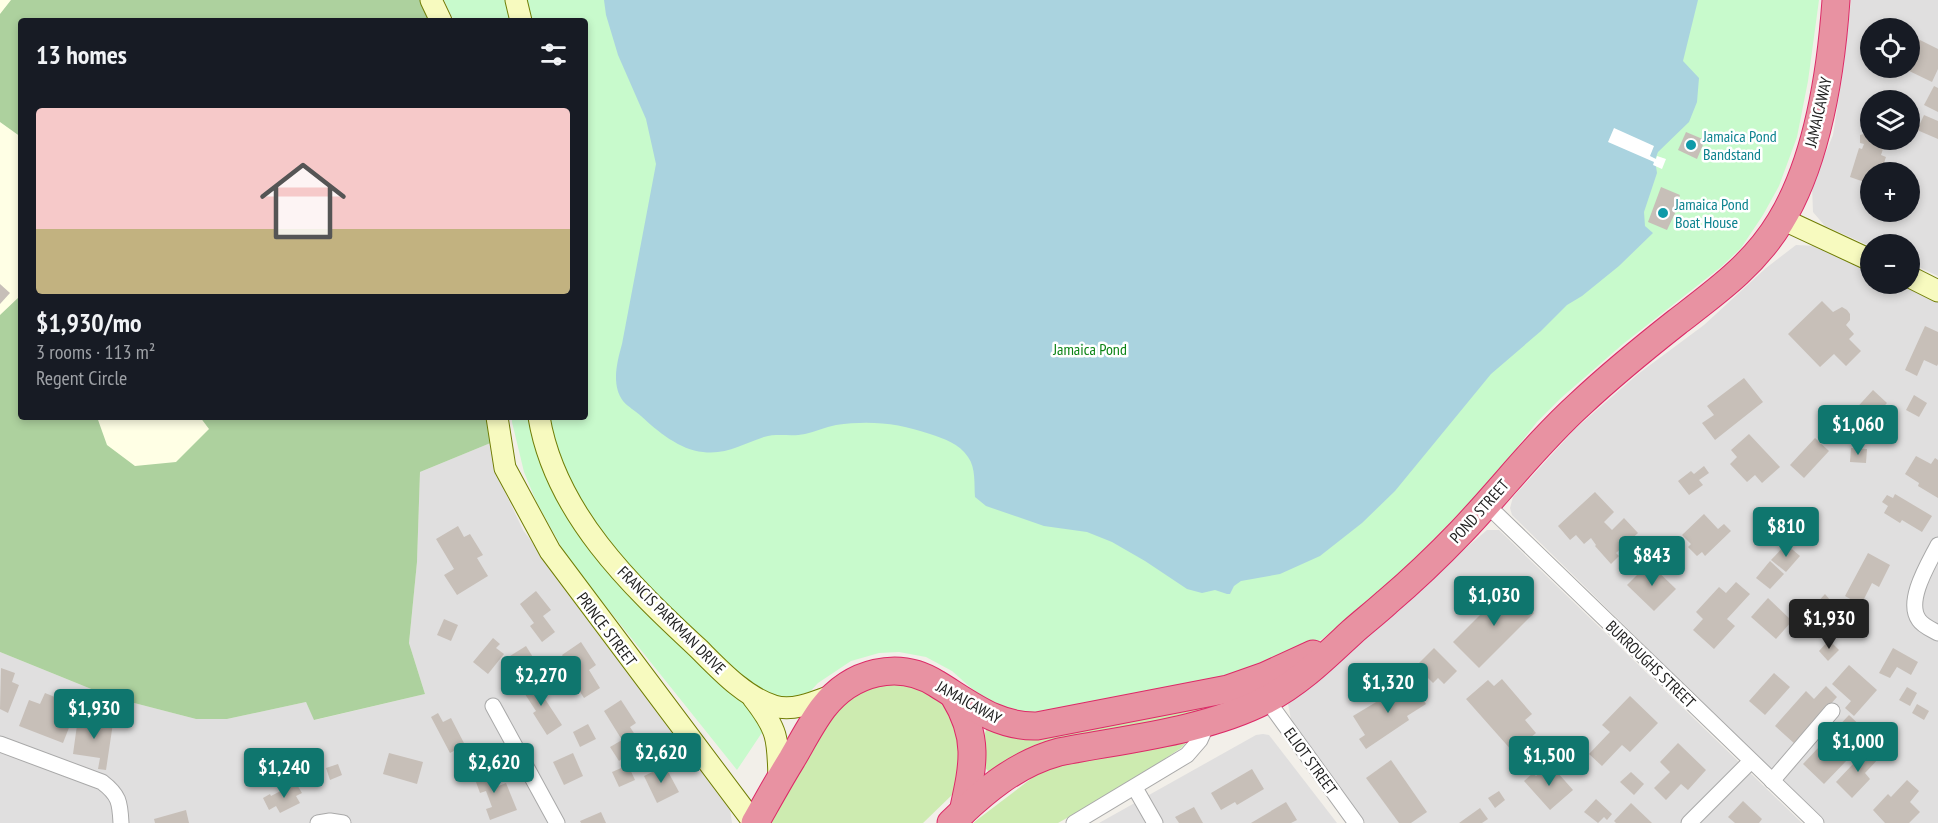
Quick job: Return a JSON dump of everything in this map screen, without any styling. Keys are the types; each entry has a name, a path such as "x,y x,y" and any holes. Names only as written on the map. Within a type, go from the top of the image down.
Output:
{"highway":[{"name":"JAMAICAWAY","path":"1782,219 1802,175 1816,128 1827,74 1836,0"},
{"name":"POND STREET","path":"1208,722 1267,699 1304,676 1329,656 1353,631 1425,568 1549,434 1592,392 1743,269 1782,219"},
{"name":"JAMAICAWAY","path":"754,823 814,721 836,694 860,678 873,673 894,670 920,676 986,715 1005,723 1020,726 1047,724 1217,691 1247,683 1304,658 1353,631"},
{"path":"954,695 965,715 973,742 973,765 957,817"},
{"path":"957,817 1008,774 1046,755 1208,722"}],"main road":[{"path":"431,0 440,18"},
{"path":"516,0 521,18"},
{"path":"1782,219 1860,255"},
{"path":"1920,283 1938,291"},
{"name":"PRINCE STREET","path":"497,420 505,468 550,551 754,823"},
{"name":"FRANCIS PARKMAN DRIVE","path":"540,420 547,451 562,487 595,538 650,603 746,691 766,716 775,731 779,781"},
{"name":"FRANCIS PARKMAN DRIVE","path":"746,691 765,703 783,708 836,694"}],"street":[{"name":"BURROUGHS STREET","path":"1486,504 1816,823"},
{"path":"1938,545 1919,583 1916,614 1920,621 1938,633"},
{"name":"ELIOT STREET","path":"1267,699 1356,823"},
{"path":"492,706 557,823"},
{"path":"1772,781 1832,711"},
{"path":"1075,823 1187,755 1200,740 1208,722"},
{"path":"3,749 102,782 112,790 120,802 122,823"},
{"path":"1689,823 1751,761"},
{"path":"1135,788 1155,823"},
{"path":"318,823 330,821 343,823"}],"shaded area":[{"path":"0,0 420,0 78,18 18,18 18,420 307,420 92,572 0,513"},
{"path":"1851,0 1938,0 1938,276 1920,268 1920,234 1860,234 1860,242 1825,226 1813,212 1812,186 1833,135"},
{"path":"1796,245 1816,246 1860,266 1860,294 1920,293 1938,301 1938,823 1825,823 1512,515 1510,508 1513,497 1575,429 1638,374 1704,325 1766,268"},
{"path":"493,442 506,494 523,530 713,784 730,809 732,823 0,823 0,652 111,697 196,719 227,719 306,702 315,720 425,694 409,643 417,562 420,472"},
{"path":"1487,530 1499,530 1802,823 1365,823 1291,719 1288,704 1293,696"},
{"path":"1256,735 1269,735 1337,823 1099,823"}],"green space":[{"path":"11,0 420,0 429,18 18,18 18,135 0,122 0,14"},
{"name":"Jamaica Pond","path":"444,0 1819,0 1808,81 1797,137 1779,186 1741,248 1561,398 1537,422 1490,482 1392,581 1307,650 1228,676 1039,713 1015,713 979,695 952,671 926,657 899,652 879,653 851,661 818,683 807,695 789,702 761,734 737,770 568,559 536,501 524,472 512,422 512,420 588,420 588,18 453,18"},
{"path":"18,298 18,420 98,420 107,445 135,466 176,462 209,429 202,420 491,420 493,442 420,472 417,562 409,643 425,694 314,720 306,702 227,719 196,719 111,697 0,652 0,315"},
{"path":"896,683 919,689 941,702 949,710 963,739 954,793 923,823 770,823 833,716 859,688"},
{"path":"1238,702 1013,757 991,771 986,769 985,733 987,728 1002,735 1017,738 1220,703"},
{"path":"1184,740 1185,744 1181,748 1124,786 1058,823 973,823 1045,768"}],"water":[{"name":"Jamaica Pond","path":"604,0 1698,0 1683,61 1699,78 1697,102 1689,122 1658,152 1655,160 1657,173 1644,212 1645,226 1653,233 1619,266 1582,296 1567,305 1491,374 1395,491 1362,523 1320,556 1280,574 1241,581 1234,586 1230,594 1215,590 1202,593 1187,589 1112,542 1087,532 1044,526 986,506 975,497 971,461 964,452 951,442 930,434 907,427 884,424 848,424 800,435 764,437 734,448 711,453 686,448 669,439 625,403 617,388 617,366 656,164 646,119 618,55"}],"pier":[{"path":"1614,128 1654,146 1650,156 1656,159 1657,156 1666,159 1662,169 1653,165 1654,162 1608,142"}],"building":[{"path":"1920,40 1938,49 1938,69 1932,82 1920,76"},
{"path":"1934,86 1938,88 1938,112 1924,105"},
{"path":"1924,115 1938,121 1938,139 1920,131 1920,124"},
{"name":"Jamaica Pond Bandstand","path":"1686,132 1705,140 1697,159 1678,150"},
{"path":"1859,148 1860,150 1883,150 1881,155 1886,157 1884,162 1860,162 1860,180 1850,177"},
{"name":"Jamaica Pond Boat House","path":"1661,187 1680,195 1676,204 1679,205 1667,230 1648,222"},
{"path":"0,284 10,293 0,304"},
{"path":"1822,301 1833,312 1842,307 1850,314 1850,320 1846,325 1854,334 1849,339 1861,351 1846,366 1834,354 1820,367 1788,334"},
{"path":"1925,326 1938,332 1938,364 1937,366 1924,360 1917,376 1905,370"},
{"path":"1744,378 1763,402 1715,440 1702,423 1714,415 1707,406"},
{"path":"1873,390 1887,403 1865,427 1851,414"},
{"path":"1914,395 1927,403 1919,417 1906,410"},
{"path":"1749,434 1780,467 1762,483 1755,475 1747,482 1730,464 1737,457 1731,450"},
{"path":"1815,438 1829,451 1804,478 1790,465"},
{"path":"1851,448 1867,449 1866,463 1850,462"},
{"path":"1916,456 1931,464 1935,458 1938,460 1938,498 1918,486 1919,483 1905,474"},
{"path":"1704,466 1709,473 1699,480 1703,485 1689,495 1678,481 1691,471 1694,474"},
{"path":"1595,492 1614,512 1604,522 1612,530 1624,518 1638,533 1616,553 1619,556 1611,564 1591,538 1584,544 1576,535 1570,540 1558,526"},
{"path":"1895,494 1932,516 1922,532 1884,513 1888,506 1882,502 1887,495 1893,498"},
{"path":"1704,514 1718,529 1724,524 1731,531 1705,556 1702,552 1697,556 1688,547 1691,544 1682,535"},
{"path":"458,526 464,537 470,534 483,555 477,558 488,576 457,595 444,575 454,569 436,539"},
{"path":"1786,544 1800,556 1786,572 1771,560"},
{"path":"1868,553 1890,565 1879,587 1872,583 1861,605 1845,596"},
{"path":"1770,561 1784,574 1770,589 1756,578"},
{"path":"1649,563 1676,589 1654,611 1627,585"},
{"path":"1736,582 1750,594 1727,619 1735,626 1714,649 1693,630 1703,619 1696,612 1719,587 1726,593"},
{"path":"1508,587 1534,613 1479,668 1453,642"},
{"path":"536,591 551,610 543,616 555,632 542,642 530,626 534,623 520,604"},
{"path":"1825,594 1830,600 1819,611 1814,606"},
{"path":"1768,598 1792,621 1776,639 1751,617"},
{"path":"444,619 458,625 451,641 437,635"},
{"path":"493,638 500,644 496,648 504,654 488,674 473,662"},
{"path":"1829,640 1839,650 1828,661 1819,651"},
{"path":"581,642 596,665 589,670 600,688 584,698 575,684 579,682 562,655"},
{"path":"526,646 536,662 521,672 510,656"},
{"path":"1434,648 1457,671 1444,684 1438,678 1433,683 1416,666"},
{"path":"1893,648 1918,662 1911,675 1897,667 1890,678 1879,673"},
{"path":"1849,665 1877,690 1854,716 1845,708 1851,701 1832,684"},
{"path":"1,668 15,673 12,682 19,685 8,713 0,709"},
{"path":"1774,673 1790,687 1765,715 1749,701"},
{"path":"536,678 546,695 543,696 562,725 547,735 533,713 536,711 521,688"},
{"path":"1502,679 1532,714 1525,720 1536,733 1513,752 1466,699 1488,680 1494,686"},
{"path":"1411,681 1426,704 1407,716 1409,720 1366,749 1359,739 1365,735 1353,716"},
{"path":"1826,686 1837,697 1795,744 1775,726 1806,691 1814,699"},
{"path":"1907,687 1917,693 1910,706 1899,700"},
{"path":"45,693 60,699 54,713 72,720 63,743 19,726 29,700 40,704"},
{"path":"1630,696 1658,723 1630,752 1622,745 1602,766 1589,754 1610,732 1602,725"},
{"path":"621,700 636,723 630,727 641,744 619,761 610,747 622,740 604,711"},
{"path":"1917,704 1929,711 1924,720 1912,713"},
{"path":"438,713 443,722 451,718 465,745 450,753 431,717"},
{"path":"1849,715 1870,735 1849,757 1841,750 1848,759 1824,784 1803,764"},
{"path":"78,718 113,723 106,770 98,769 100,758 73,754"},
{"path":"588,724 596,739 580,747 573,732"},
{"path":"1678,743 1706,770 1688,790 1681,784 1666,800 1654,788 1670,772 1660,762"},
{"path":"1869,747 1880,757 1865,773 1870,779 1852,798 1836,782"},
{"path":"389,753 423,762 417,784 383,774"},
{"path":"573,753 583,776 564,785 553,762"},
{"path":"1391,760 1427,812 1411,823 1399,823 1366,778"},
{"path":"338,764 342,775 330,780 326,768"},
{"path":"1550,764 1573,790 1550,810 1524,781 1533,773 1536,776"},
{"path":"488,765 496,787 506,783 517,810 490,820 486,809 492,807 486,791 480,793 472,771"},
{"path":"628,765 635,780 619,787 612,772"},
{"path":"665,766 679,792 657,803 644,776"},
{"path":"1252,769 1264,789 1237,805 1235,802 1221,810 1211,793"},
{"path":"1631,772 1644,784 1634,795 1620,782"},
{"path":"1907,780 1919,791 1910,802 1920,812 1909,823 1885,823 1873,810 1888,794 1891,797"},
{"path":"296,783 302,793 296,796 300,803 280,813 276,806 269,810 263,798"},
{"path":"1499,791 1505,800 1495,808 1488,798"},
{"path":"1596,799 1612,814 1607,820 1604,817 1598,823 1584,812"},
{"path":"1743,801 1762,819 1759,823 1735,823 1728,817"},
{"path":"1286,802 1297,820 1291,823 1251,823"},
{"path":"1631,803 1652,823 1616,823 1614,821"},
{"path":"1194,807 1203,823 1179,823 1175,817"},
{"path":"1480,808 1488,819 1482,823 1459,823"},
{"path":"186,810 189,823 155,823 154,819"},
{"path":"601,812 606,823 581,823 580,821"}],"place":[{"name":"Jamaica Pond Bandstand","path":"1691,145"},
{"name":"Jamaica Pond Boat House","path":"1663,213"}]}
